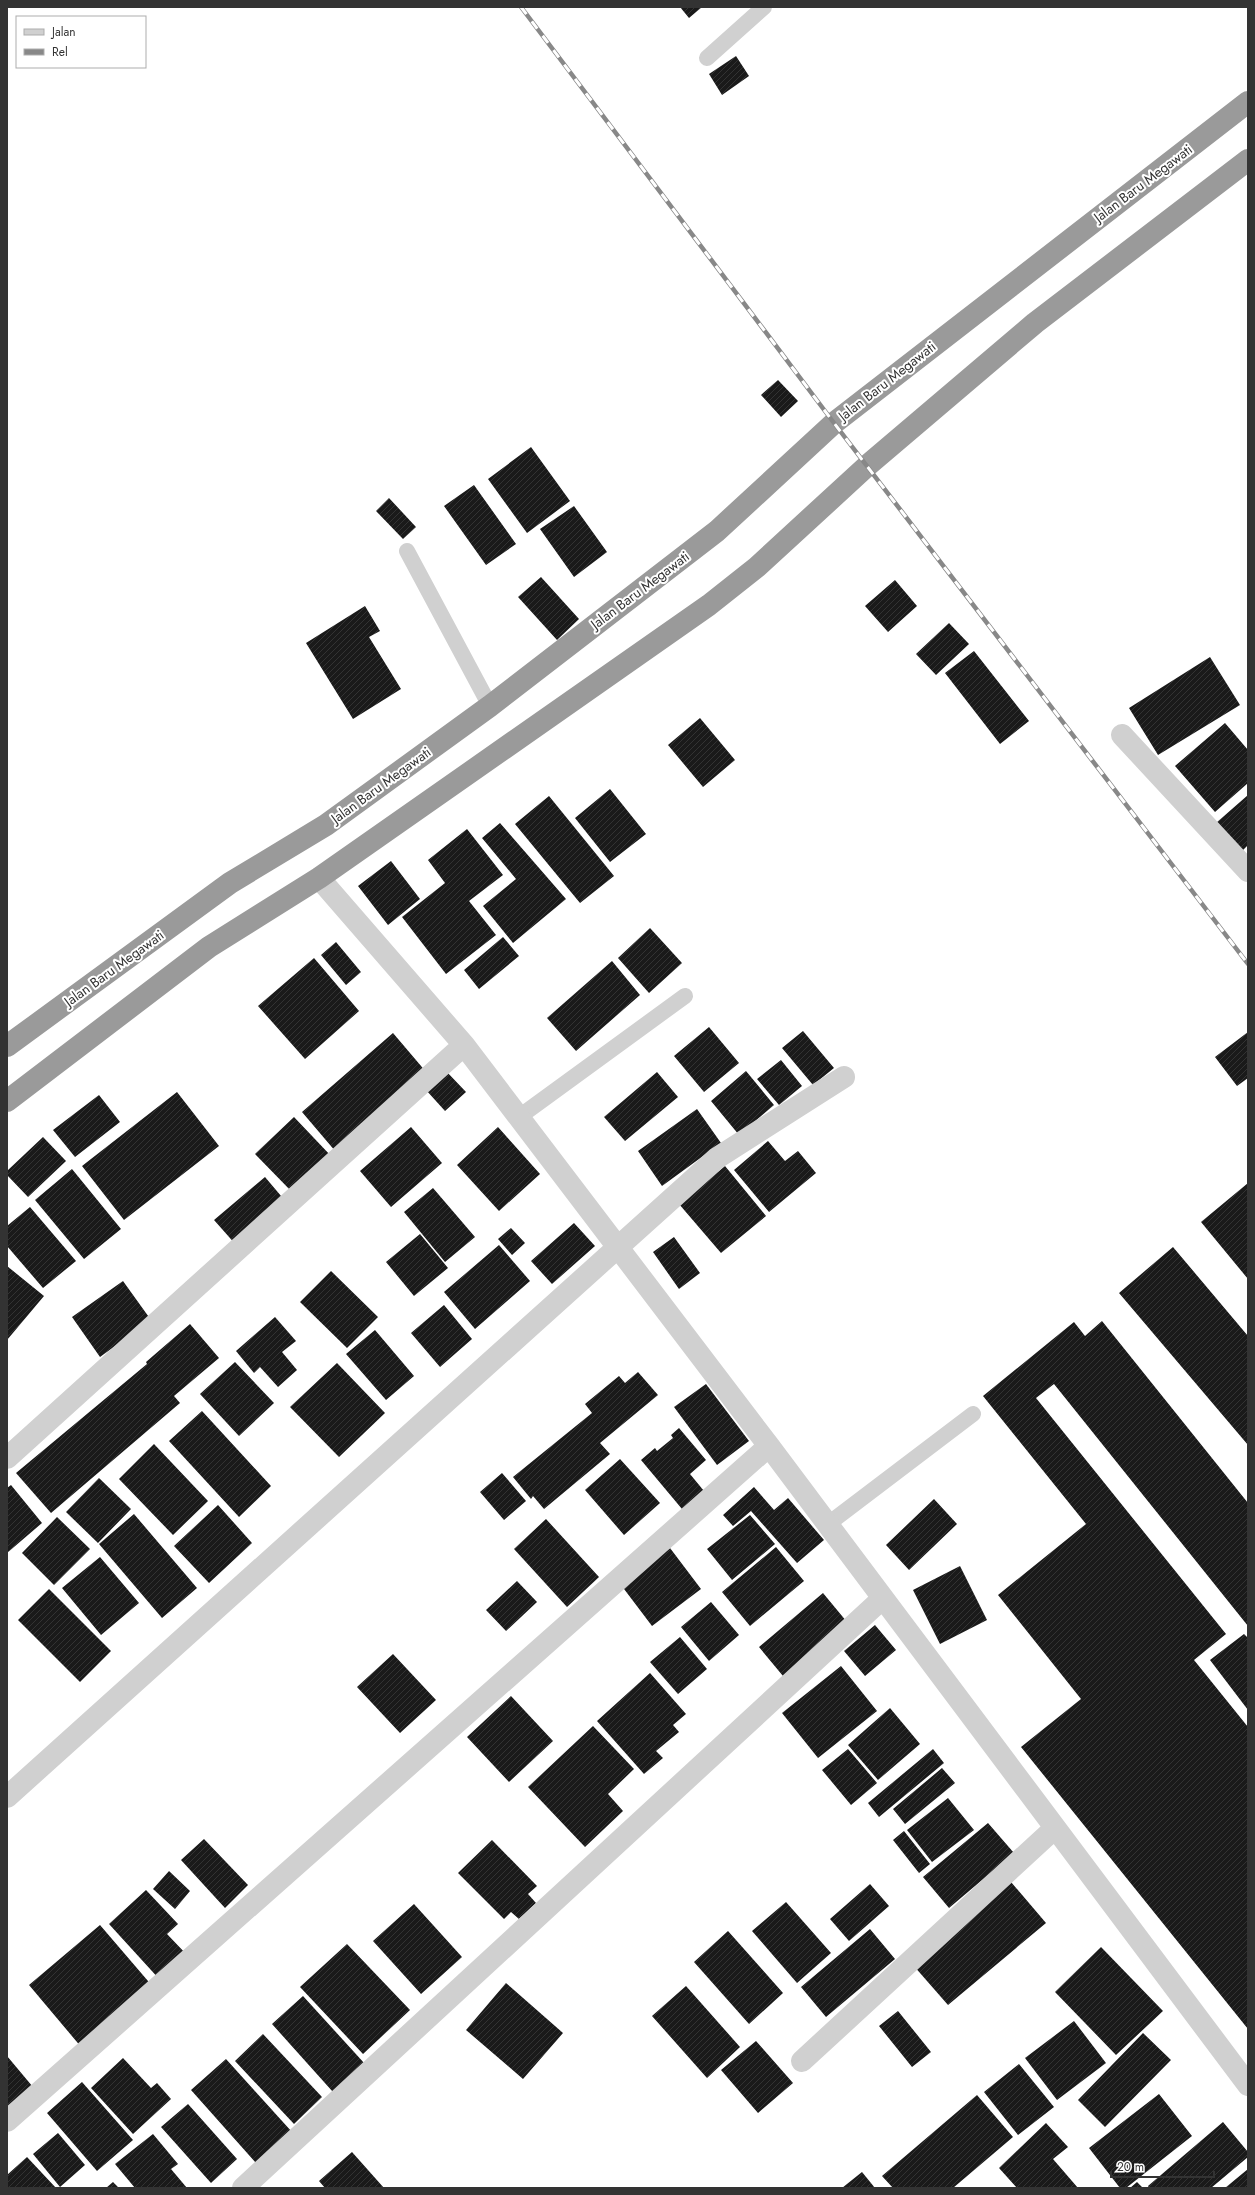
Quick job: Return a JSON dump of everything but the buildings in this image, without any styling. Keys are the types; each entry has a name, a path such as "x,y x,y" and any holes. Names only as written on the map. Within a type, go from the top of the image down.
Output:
{"highway":[{"name":"Jalan Baru Megawati","path":"7,1046 230,883 326,825 490,706 716,531 834,422 1248,102"},
{"path":"7,1101 209,947 319,878 709,605 757,567 868,465 1034,323 1248,160"}],"street":[{"path":"1122,736 1248,871"},
{"path":"319,878 464,1045 828,1524 1248,2085"},
{"path":"7,1458 464,1045"},
{"path":"7,1797 717,1158 844,1077"},
{"path":"7,2121 769,1446"},
{"path":"243,2188 883,1598"},
{"path":"802,2061 1055,1828"}],"lane":[{"path":"707,58 764,7"},
{"path":"407,552 490,706"},
{"path":"519,1117 685,996"},
{"path":"828,1524 973,1414"}],"railway":[{"path":"521,7 834,423 1248,964"}]}
